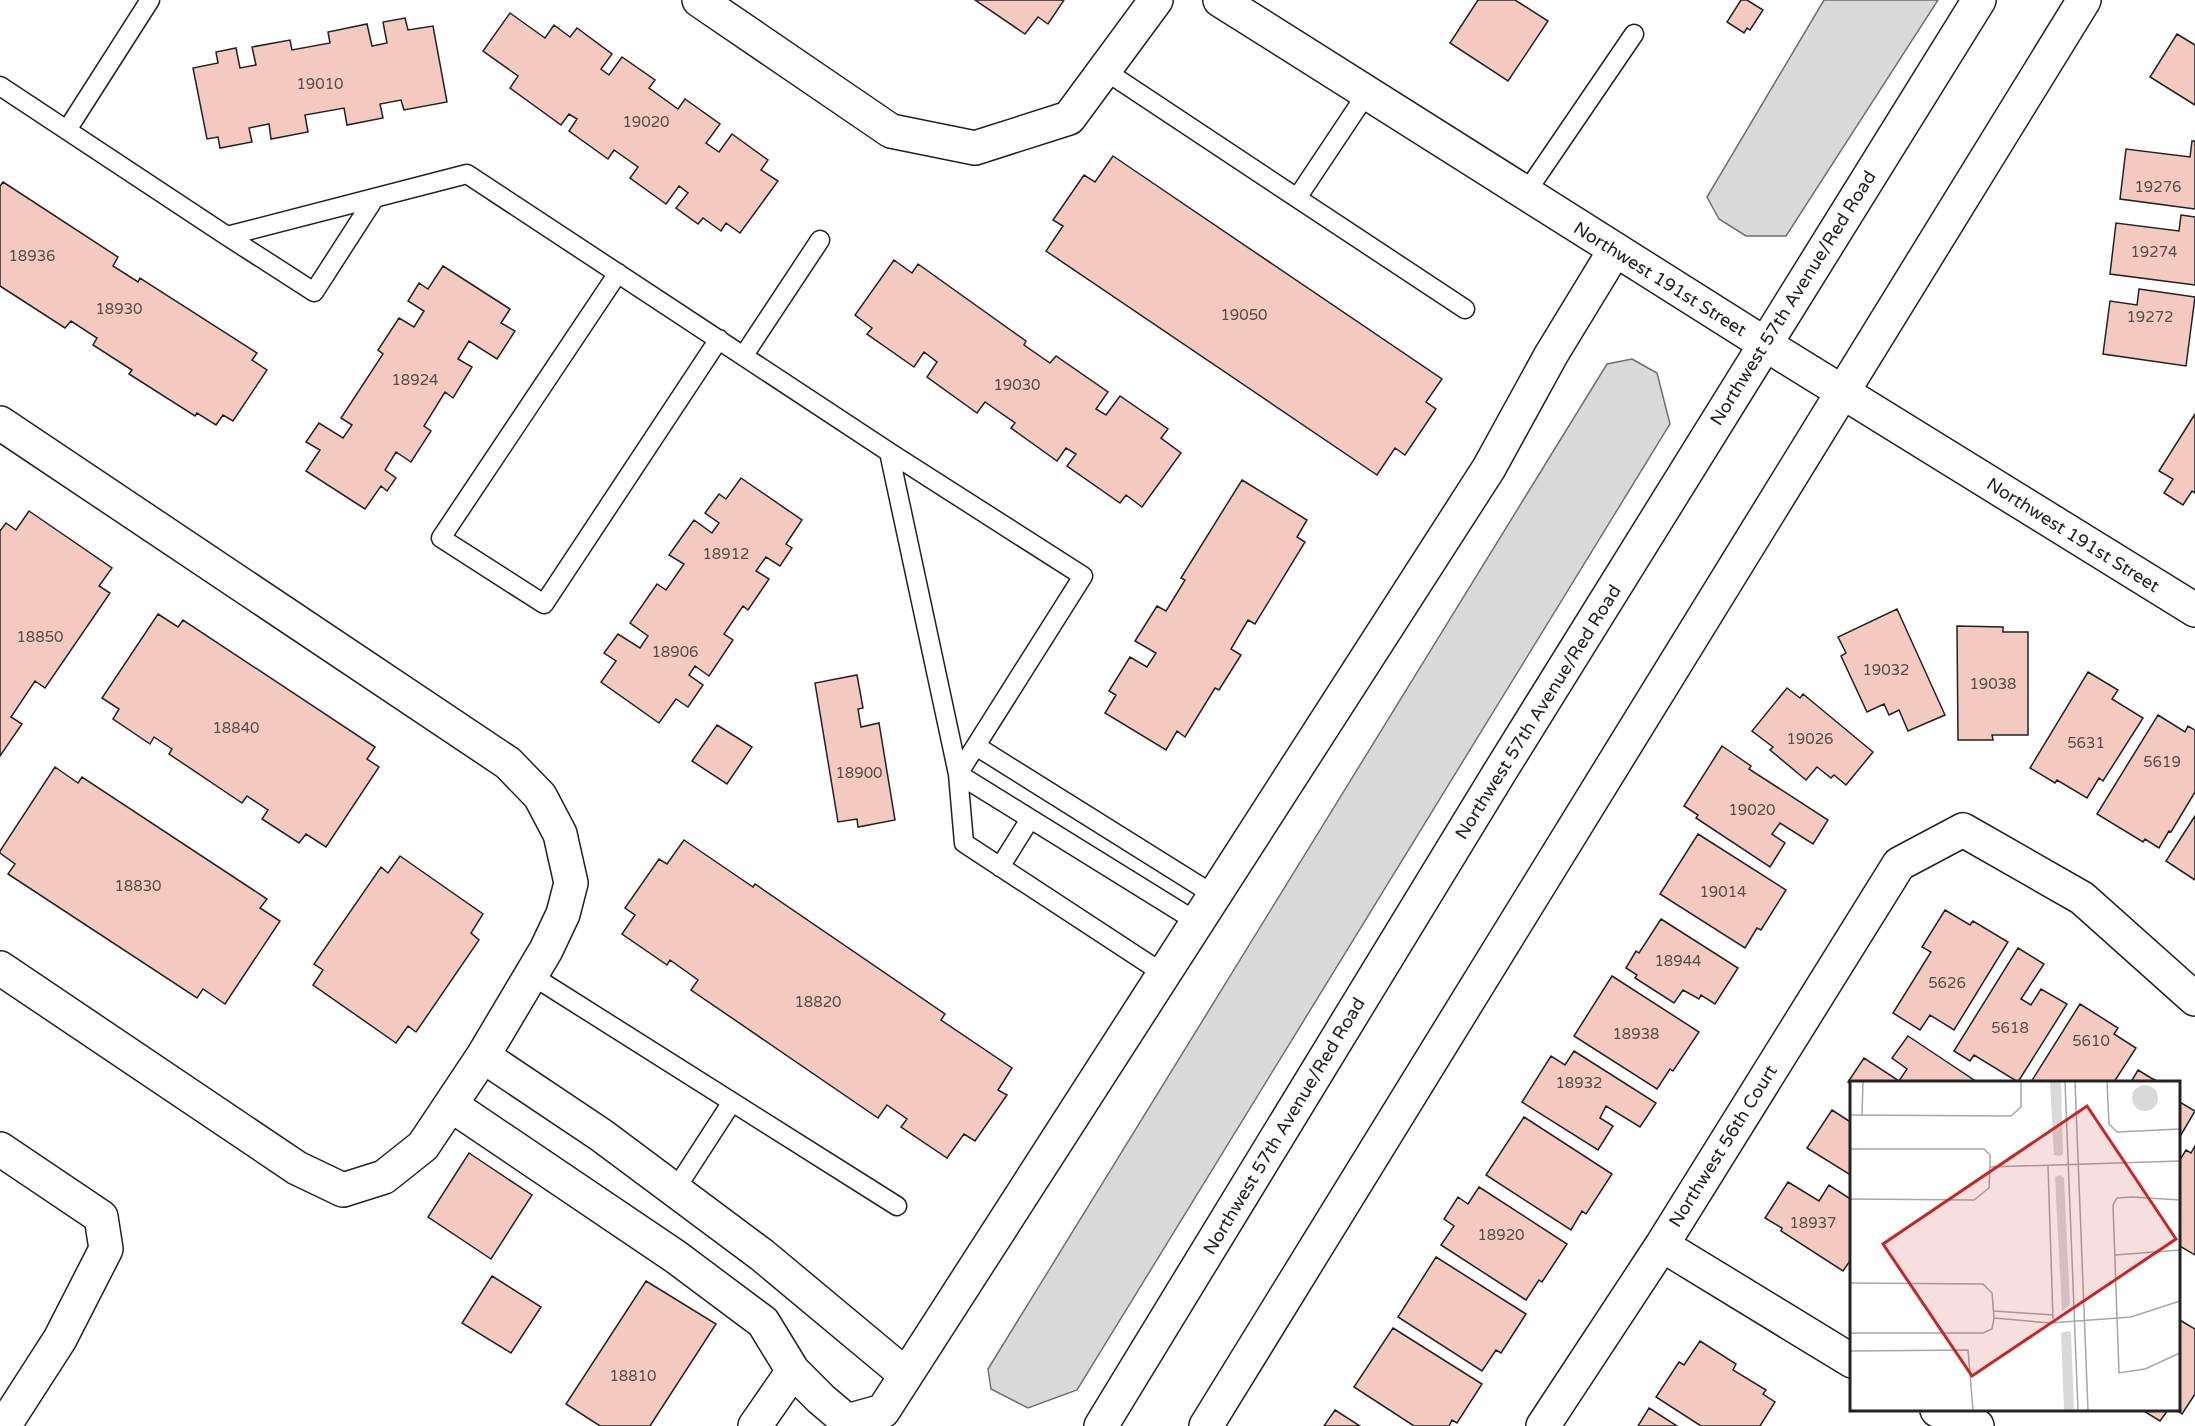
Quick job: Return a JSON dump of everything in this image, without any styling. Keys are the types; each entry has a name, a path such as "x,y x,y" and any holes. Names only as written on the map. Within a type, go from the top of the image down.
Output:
{"street":[{"path":"699,0 891,131 975,148 1069,118 1156,0"},
{"name":"Northwest 191st Street","path":"1220,0 1841,392 2195,610"},
{"name":"Northwest 57th Avenue/Red Road","path":"1101,1426 1765,344 1979,0"},
{"path":"1206,1426 2084,0"},
{"path":"451,1105 709,1280 763,1323 794,1371 821,1399 847,1421 892,1419 906,1375 1489,468 1551,355 1615,250"},
{"path":"0,423 508,763 540,796 560,834 571,883 563,914 531,975 483,1056 423,1146 384,1177 343,1190 297,1168 0,968"},
{"name":"Northwest 56th Court","path":"1543,1426 1662,1245 1899,864 1963,830 2082,898 2195,999"},
{"path":"483,1056 601,1135 762,1255 906,1375"},
{"path":"0,1149 101,1216 106,1250 60,1338 4,1426"},
{"path":"1662,1245 1850,1361"},
{"path":"754,1426 794,1371"},
{"path":"1940,1411 1977,1426"}],"lane":[{"path":"67,130 150,0"},
{"path":"1525,194 1634,34"},
{"path":"1104,70 1465,309"},
{"path":"0,86 314,292 374,199"},
{"path":"1297,198 1367,93"},
{"path":"226,236 467,174 889,452 1083,576 958,774"},
{"path":"744,355 820,240"},
{"path":"618,273 441,538 544,604 719,339"},
{"path":"889,452 958,774 964,843 1164,974"},
{"path":"976,746 1214,895"},
{"path":"958,774 1197,922"},
{"path":"1000,867 1030,819"},
{"path":"531,975 897,1206"},
{"path":"675,1190 732,1102"}],"shaded area":[{"path":"1824,0 1938,0 1786,236 1746,236 1719,219 1707,197"},
{"path":"1632,359 1657,373 1670,424 1077,1390 1028,1408 991,1389 988,1369 1607,364"}],"building":[{"path":"975,0 1064,0 1048,24 1038,17 1025,34"},
{"path":"1478,0 1515,0 1548,21 1508,81 1450,43"},
{"path":"1741,0 1747,0 1763,10 1750,30 1747,28 1744,33 1727,22"},
{"path":"510,13 545,38 554,25 570,37 577,28 612,54 601,69 609,75 622,57 655,80 649,88 678,109 685,99 720,124 706,143 719,152 732,134 768,160 761,170 778,181 740,233 726,223 721,231 703,218 698,224 676,208 688,193 679,186 666,204 630,178 638,167 614,150 608,159 569,131 577,119 569,114 561,125 510,88 518,76 483,51"},
{"path":"405,18 408,30 433,26 447,102 404,110 401,100 380,104 383,118 347,125 344,108 305,115 308,132 271,139 269,124 249,128 252,142 220,148 218,137 207,139 193,68 218,63 216,52 236,48 240,68 256,65 252,47 290,40 292,50 330,43 328,32 367,24 372,46 387,43 383,22"},
{"path":"2177,34 2195,45 2195,105 2150,77"},
{"path":"2192,141 2195,141 2195,209 2120,199 2126,149 2190,157"},
{"path":"1113,156 1442,379 1426,402 1436,409 1405,455 1395,448 1377,475 1046,251 1063,226 1053,220 1084,175 1095,182"},
{"path":"3,182 118,257 113,266 138,282 140,278 257,353 252,360 267,370 233,421 223,415 216,425 197,413 195,416 129,374 132,370 93,345 97,338 71,321 65,328 0,286 0,186"},
{"path":"2181,215 2195,217 2195,285 2110,274 2116,223 2179,231"},
{"path":"894,260 912,273 918,264 1026,341 1024,345 1050,363 1056,356 1108,392 1096,409 1106,415 1120,396 1168,429 1161,438 1181,453 1142,507 1126,495 1120,503 1067,466 1076,454 1066,448 1057,461 1011,428 1015,423 985,402 977,413 927,377 937,362 924,352 914,367 867,334 872,328 855,315"},
{"path":"443,266 510,309 501,323 515,331 497,359 469,341 458,359 472,367 453,398 445,392 424,426 431,431 411,462 396,452 385,470 396,478 387,491 381,486 365,509 306,471 320,450 306,442 319,423 343,438 352,425 341,418 383,354 378,350 399,318 414,327 424,311 408,301 419,283 428,289"},
{"path":"2139,289 2195,297 2186,366 2103,354 2110,301 2137,305"},
{"path":"2195,414 2195,493 2192,491 2183,505 2164,493 2173,479 2159,471"},
{"path":"741,478 802,520 786,544 792,548 780,566 766,557 756,571 769,579 748,610 743,606 724,634 733,640 709,676 695,666 689,675 703,685 688,707 676,699 659,723 601,682 616,661 604,653 618,634 640,648 648,636 630,623 657,584 666,590 684,564 669,555 694,520 712,533 719,523 705,513 719,494 726,499"},
{"path":"1242,480 1307,520 1297,537 1305,542 1255,624 1248,620 1231,649 1241,655 1219,690 1215,688 1185,737 1177,731 1166,750 1105,713 1116,695 1109,691 1130,657 1147,667 1156,653 1135,641 1157,606 1166,611 1185,580 1181,578"},
{"path":"29,511 112,568 99,586 110,593 45,688 35,681 11,717 22,724 0,756 0,531 6,523 16,530"},
{"path":"1897,609 1945,715 1908,731 1899,710 1889,715 1884,704 1867,712 1841,656 1846,653 1838,637"},
{"path":"158,614 178,627 183,620 375,747 367,759 379,767 326,847 306,834 299,843 262,819 268,810 247,796 242,803 169,754 172,749 154,737 150,744 113,719 119,709 102,698"},
{"path":"1957,626 2003,627 2003,632 2028,632 2028,735 1992,735 1993,740 1958,740"},
{"path":"2088,672 2118,690 2112,699 2143,718 2103,781 2099,778 2087,798 2057,780 2055,783 2030,768"},
{"path":"857,675 863,708 858,709 861,727 879,723 895,820 858,827 857,819 838,822 815,683"},
{"path":"1787,688 1800,698 1803,694 1873,752 1846,785 1834,775 1831,778 1817,767 1806,780 1770,750 1773,747 1752,731"},
{"path":"2158,715 2185,732 2188,726 2195,730 2195,792 2159,848 2145,839 2143,842 2097,814"},
{"path":"717,725 752,747 727,784 692,761"},
{"path":"1722,746 1751,766 1749,769 1828,820 1813,844 1780,823 1772,834 1785,843 1770,867 1696,818 1698,815 1684,806"},
{"path":"55,767 78,783 82,777 267,899 260,908 280,921 225,1004 203,989 197,998 8,874 15,864 0,851"},
{"path":"2195,816 2195,880 2166,861"},
{"path":"1698,834 1786,890 1761,930 1757,928 1745,948 1660,894"},
{"path":"684,840 753,887 755,884 945,1014 941,1020 1012,1068 998,1090 1007,1095 975,1141 964,1134 947,1158 901,1127 907,1119 887,1105 878,1118 691,990 698,980 670,960 667,965 622,934 635,915 625,908 659,859 667,864"},
{"path":"400,856 483,914 471,933 479,940 416,1032 408,1026 396,1043 313,985 323,970 314,964 381,867 388,873"},
{"path":"1945,910 1970,925 1973,921 2008,942 1954,1030 1930,1015 1920,1030 1893,1013 1931,952 1922,947"},
{"path":"1661,919 1738,968 1715,1004 1701,995 1699,999 1683,990 1674,1003 1635,978 1637,975 1626,968 1636,951 1639,953"},
{"path":"2018,948 2044,964 2021,999 2031,1005 2041,989 2067,1004 2019,1081 1974,1055 1970,1061 1954,1051"},
{"path":"1612,976 1699,1032 1673,1071 1670,1069 1657,1089 1574,1036"},
{"path":"2080,1004 2118,1028 2114,1034 2136,1048 2115,1081 2032,1081"},
{"path":"1908,1036 1976,1081 1899,1081 1907,1069 1892,1058"},
{"path":"1574,1051 1656,1103 1640,1127 1606,1106 1600,1118 1613,1126 1598,1150 1522,1102 1551,1056 1565,1065"},
{"path":"1864,1058 1899,1081 1848,1082"},
{"path":"2138,1070 2157,1081 2132,1081"},
{"path":"2180,1102 2195,1111 2180,1137"},
{"path":"1832,1110 1850,1122 1850,1175 1807,1148"},
{"path":"1524,1117 1612,1174 1586,1214 1582,1211 1571,1230 1486,1175"},
{"path":"2195,1146 2195,1255 2180,1246 2180,1160 2186,1150 2191,1153"},
{"path":"469,1153 532,1195 491,1259 428,1217"},
{"path":"1788,1182 1819,1201 1829,1185 1850,1199 1850,1261 1843,1271 1765,1218"},
{"path":"1479,1187 1567,1244 1542,1282 1539,1280 1526,1300 1441,1245 1454,1226 1444,1219 1458,1197 1468,1204"},
{"path":"1436,1257 1526,1314 1501,1353 1496,1350 1482,1371 1398,1317"},
{"path":"492,1276 541,1307 511,1353 462,1323"},
{"path":"646,1281 716,1324 650,1426 600,1426 566,1404"},
{"path":"2180,1320 2195,1329 2195,1394 2182,1414 2178,1411 2180,1411"},
{"path":"1393,1328 1482,1384 1457,1423 1452,1420 1449,1426 1414,1426 1354,1387"},
{"path":"1700,1341 1736,1364 1733,1370 1766,1390 1763,1394 1775,1402 1760,1426 1701,1426 1656,1397 1679,1362 1684,1365"},
{"path":"1649,1408 1677,1426 1638,1426"},
{"path":"1335,1410 1360,1426 1324,1426"},
{"path":"2144,1411 2167,1411 2160,1421"}]}
